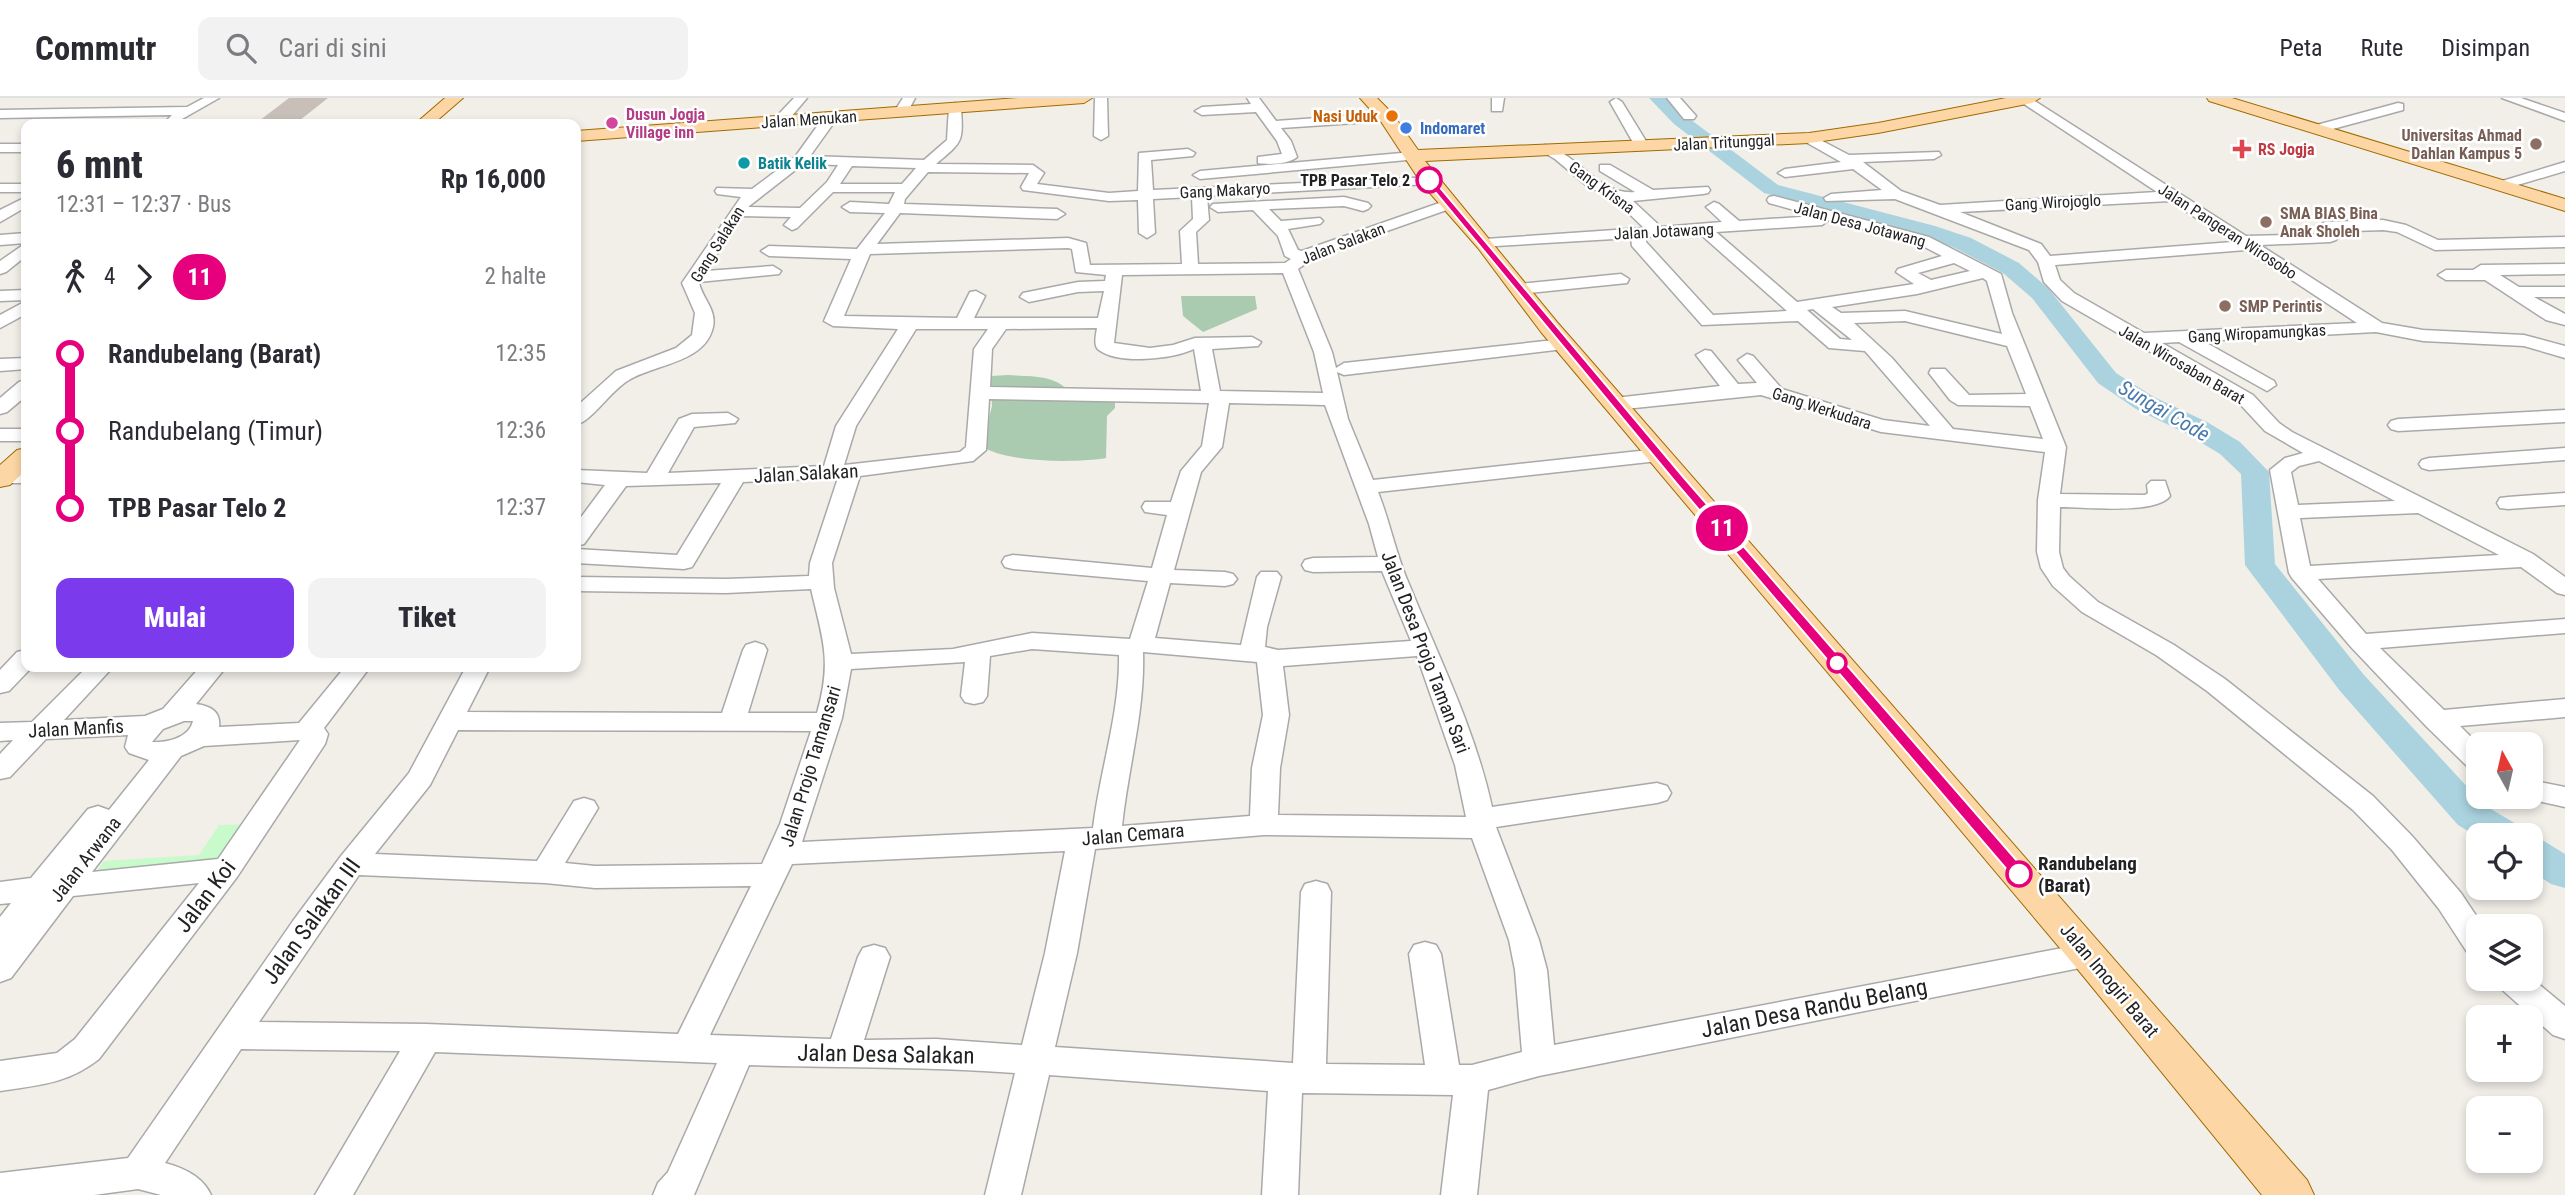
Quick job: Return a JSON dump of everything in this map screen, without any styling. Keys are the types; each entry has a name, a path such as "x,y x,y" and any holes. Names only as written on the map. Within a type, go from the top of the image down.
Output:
{"main road":[{"path":"429,119 454,98"},
{"name":"Jalan Menukan","path":"581,136 831,117 905,105 956,107 978,102 1084,98"},
{"name":"Jalan Imogiri Barat","path":"1368,98 1386,117 1421,168 1564,344 2089,955 2291,1195"},
{"path":"2215,98 2565,205"},
{"name":"Jalan Tritunggal","path":"1421,168 1545,149 1809,138 1878,128 2025,99"},
{"path":"9,478 21,462"}],"street":[{"path":"0,122 58,98"},
{"path":"173,119 213,98"},
{"path":"780,121 801,98"},
{"path":"1101,98 1101,136"},
{"path":"1673,98 1689,116"},
{"path":"2508,98 2565,117"},
{"name":"Jalan Pangeran Wirosobo","path":"2025,99 2376,327 2409,336 2501,340 2558,347"},
{"path":"1616,102 1642,146"},
{"path":"1202,111 1256,103 1284,141 1290,157 1245,163 1250,171"},
{"path":"956,107 955,139 925,166 898,198 896,208 863,251 833,321 910,324 1104,323"},
{"path":"2318,129 2398,107"},
{"path":"0,114 187,111"},
{"name":"Gang Salakan","path":"581,414 620,377 682,352 701,334 705,325 702,303 690,286 694,277 737,211 754,194 800,160 831,117"},
{"path":"1272,125 1386,117"},
{"path":"1188,134 1189,144 1186,146 1200,191 1201,220 1188,231 1190,270"},
{"name":"Jalan Wirosaban Barat","path":"1809,138 1852,161 1896,194 2020,240 2038,250 2046,261 2050,278 2063,292 2086,309 2246,399 2274,429 2319,455 2525,559 2565,588"},
{"path":"0,148 21,148"},
{"name":"Gang Krisna","path":"1545,149 1560,156 1597,185 1621,198 1648,232 1638,243 1708,321 1805,308"},
{"path":"800,160 941,152"},
{"path":"1147,233 1145,155 1188,153"},
{"path":"1784,173 1852,161 1934,155"},
{"path":"843,157 925,166"},
{"path":"792,225 829,188 843,157"},
{"name":"Gang Makaryo","path":"925,166 1033,169 1037,173 1028,187 1100,197 1200,191 1421,168"},
{"path":"2504,185 2565,166"},
{"path":"1200,191 1250,171 1421,168"},
{"path":"1605,168 1649,194"},
{"path":"1597,185 1625,181"},
{"path":"0,188 21,188"},
{"path":"829,188 906,188"},
{"path":"1621,198 1703,190"},
{"path":"722,191 754,194"},
{"path":"1200,191 1258,206 1344,201 1363,206"},
{"path":"850,207 1004,211 1054,218 1063,204 1065,192"},
{"path":"1831,198 1896,194"},
{"name":"Gang Wirojoglo","path":"1933,209 2173,196"},
{"name":"Jalan Desa Jotawang","path":"1774,200 1929,242 1987,272"},
{"path":"3,214 21,204"},
{"name":"Jalan Salakan","path":"1334,399 1323,352 1290,262 1450,204"},
{"path":"1029,297 1114,278 1290,262 1279,226 1258,206"},
{"path":"1714,207 1736,227"},
{"path":"737,211 804,213"},
{"path":"884,224 966,223 992,218 1004,211"},
{"name":"Jalan Jotawang","path":"1485,244 1843,218"},
{"path":"1279,226 1315,221"},
{"path":"1794,222 1813,238"},
{"path":"2046,261 2246,243 2383,225 2400,228 2435,245 2565,242"},
{"path":"1703,229 1805,308 1837,345 1867,346"},
{"path":"0,240 21,238"},
{"path":"2366,241 2420,239"},
{"path":"769,251 863,251 1068,243 1080,246 1082,268 1114,278"},
{"path":"0,269 21,252"},
{"path":"1929,286 1904,272 1957,257"},
{"path":"2565,270 2481,269 2552,316 2565,320"},
{"path":"694,277 773,271"},
{"path":"1805,308 1929,286 1987,272 1996,281 2003,313 2056,447 2049,500 2048,552 2052,568 2069,591 2108,619 2165,650 2216,685 2363,803 2402,843 2450,901 2466,925"},
{"path":"2446,275 2490,275"},
{"path":"1114,278 1104,323 1105,346 1109,349 1151,353 1176,350 1194,342 1252,342"},
{"path":"1518,289 1621,279"},
{"path":"2517,292 2565,292"},
{"path":"0,296 21,295"},
{"path":"963,324 976,296"},
{"path":"0,306 21,305"},
{"path":"0,323 21,308"},
{"path":"1805,308 1840,318 1905,316 2017,343"},
{"path":"1840,318 1910,389 1946,433"},
{"name":"Jalan Projo Tamansari","path":"688,1046 778,864 827,722 839,662 835,631 822,582 821,564 841,472 846,426 910,324"},
{"path":"1001,324 983,347 981,393 1334,399"},
{"name":"Gang Wiropamungkas","path":"2139,339 2376,327"},
{"path":"2182,337 2267,385"},
{"path":"1003,1195 1094,838 1113,779 1131,695 1136,646 1181,510 1191,471 1211,450 1216,397 1202,344"},
{"path":"1345,369 1564,344"},
{"path":"2465,354 2558,347"},
{"path":"1705,355 1733,390"},
{"path":"1747,360 1776,394"},
{"path":"0,365 21,364"},
{"path":"1938,373 1957,396 1965,401 2039,400"},
{"name":"Gang Werkudara","path":"1615,404 1762,389 1870,424 2056,447"},
{"path":"0,408 21,390"},
{"name":"Jalan Salakan","path":"581,476 620,480 735,477 841,472 958,459 972,454 977,445 981,393"},
{"name":"Jalan Desa Projo Taman Sari","path":"1334,399 1338,419 1367,487 1396,582 1426,648 1469,765 1481,824 1524,940 1531,970 1539,1062"},
{"path":"2399,425 2565,416"},
{"path":"654,479 686,423 695,420 728,419"},
{"path":"0,435 21,435"},
{"path":"2429,464 2565,454"},
{"path":"1367,487 1658,455"},
{"path":"2319,455 2281,468 2300,573 2360,642 2466,749"},
{"path":"581,556 684,562 735,477"},
{"path":"581,532 620,480"},
{"path":"2049,500 2148,501 2159,496 2158,485"},
{"path":"2508,503 2565,499"},
{"path":"2288,512 2424,506"},
{"path":"1153,507 1181,510"},
{"path":"2300,573 2525,559"},
{"path":"1013,562 1159,576 1225,579"},
{"path":"1313,565 1391,564"},
{"path":"1264,825 1266,768 1276,715 1255,627 1269,577"},
{"path":"581,584 726,586 822,582"},
{"path":"2360,642 2565,626"},
{"path":"839,662 936,658 1032,641 1260,656 1426,648"},
{"path":"732,722 755,650"},
{"path":"974,696 978,651"},
{"path":"0,685 21,663"},
{"path":"0,770 96,672"},
{"name":"Jalan Arwana","path":"0,969 52,888 173,731 211,672"},
{"name":"Jalan Arwana","path":"173,731 229,672"},
{"path":"311,725 354,672"},
{"name":"Jalan Salakan III","path":"138,1173 230,1035 351,864 420,778 475,672"},
{"path":"2435,720 2565,708"},
{"path":"449,721 642,711 732,722 827,722"},
{"name":"Jalan Manfis","path":"0,732 36,734 173,731 311,725"},
{"name":"Jalan Koi","path":"0,1076 60,1067 79,1057 227,869 312,744 315,734 311,725"},
{"name":"Jalan Manfis","path":"0,740 36,734"},
{"name":"Jalan Cemara","path":"351,864 607,877 1264,825 1481,824 1657,793"},
{"path":"2543,793 2565,797"},
{"path":"545,872 584,808"},
{"path":"0,893 227,869"},
{"name":"Jalan Arwana","path":"0,939 52,888"},
{"path":"1280,1195 1298,1077 1315,892"},
{"path":"1425,954 1458,1079 1458,1195"},
{"name":"Jalan Desa Randu Belang","path":"1539,1062 2089,955"},
{"path":"843,1054 874,957"},
{"path":"2525,991 2565,1025"},
{"name":"Jalan Desa Salakan","path":"230,1035 688,1046 739,1051 843,1054 936,1053 1298,1077 1458,1079 1539,1062"},
{"path":"334,1195 426,1038"},
{"path":"671,1195 681,1184 739,1051"},
{"path":"0,1190 138,1173 171,1181 193,1195"}],"green space":[{"path":"1181,296 1255,296 1257,309 1203,332 1183,316"},
{"path":"1008,375 1051,380 1070,394 1111,396 1115,408 1107,416 1106,458 1078,461 1024,459 993,452 982,446 992,406 991,376"},
{"path":"252,824 223,865 95,874 104,861 199,855 219,825"}],"building":[{"path":"289,98 328,98 301,119 262,119"}],"waterway":[{"name":"Sungai Code","path":"1658,98 1680,120 1771,189 1928,230 1963,243 2011,268 2040,293 2107,378 2145,403 2197,428 2230,448 2255,472 2260,565 2352,683 2471,815 2484,823"},
{"name":"Sungai Code","path":"2543,859 2565,873"}],"bus line":[{"name":"11","path":"1429,180 1485,244 1549,327 2019,874"}],"place":[{"name":"Nasi Uduk","path":"1392,116"},
{"name":"Dusun Jogja Village inn","path":"612,123"},
{"name":"Indomaret","path":"1406,128"},
{"name":"Universitas Ahmad Dahlan Kampus 5","path":"2536,144"},
{"name":"RS Jogja","path":"2242,149"},
{"name":"Batik Kelik","path":"744,163"},
{"name":"TPB Pasar Telo 2","path":"1429,180"},
{"name":"SMA BIAS Bina Anak Sholeh","path":"2266,222"},
{"name":"SMP Perintis","path":"2225,306"},
{"name":"Randubelang (Barat)","path":"2019,874"}]}
